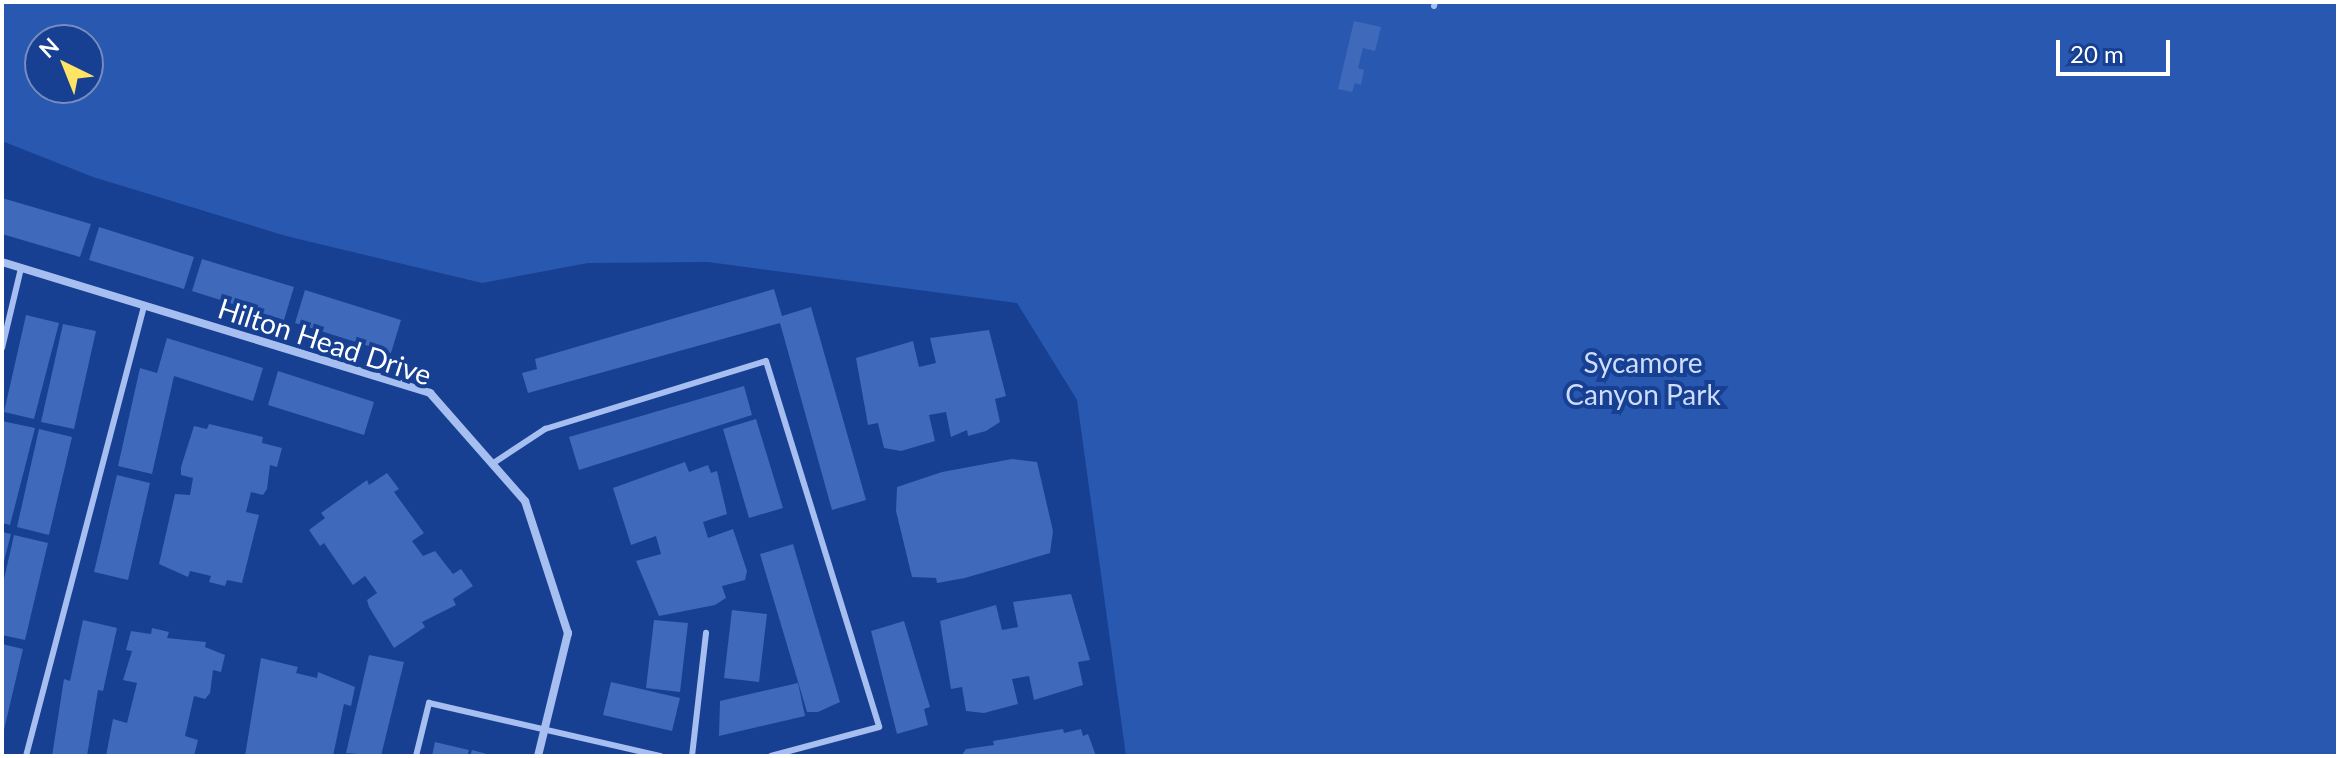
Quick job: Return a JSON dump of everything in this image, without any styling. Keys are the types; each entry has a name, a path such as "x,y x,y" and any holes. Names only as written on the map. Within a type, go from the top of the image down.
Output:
{"street":[{"name":"Hilton Head Drive","path":"2,262 430,393 525,501 568,633 538,756"}],"lane":[{"path":"2,348 21,268"},
{"path":"26,756 144,306"},
{"path":"492,464 545,429 766,361 879,727 771,756"},
{"path":"692,756 706,633"},
{"path":"416,756 429,703 661,756"}],"green space":[{"name":"Sycamore Canyon Park","path":"2,2 2338,2 2338,756 1126,756 1077,400 1017,303 708,262 588,263 482,283 286,236 93,177 2,141"}],"building":[{"path":"1354,21 1381,27 1375,51 1363,48 1358,68 1364,70 1361,85 1355,83 1352,92 1338,89"},
{"path":"2,198 91,224 80,257 2,234"},
{"path":"99,227 194,257 184,289 89,260"},
{"path":"202,259 294,287 284,320 192,291"},
{"path":"774,289 782,316 811,307 866,500 832,510 780,323 528,393 522,373 537,369 535,359"},
{"path":"305,290 401,320 391,353 295,323"},
{"path":"26,315 59,323 34,419 4,412"},
{"path":"63,324 96,331 74,429 41,422"},
{"path":"989,330 1006,396 995,399 1000,422 986,431 968,436 967,430 951,437 946,412 929,415 935,441 901,451 884,448 878,423 868,425 856,358 913,341 919,367 936,363 930,338"},
{"path":"167,338 263,368 253,401 174,376 152,474 118,466 140,368 157,373"},
{"path":"278,371 374,402 364,435 268,405"},
{"path":"744,386 752,415 579,470 569,437"},
{"path":"756,419 783,508 749,518 723,429"},
{"path":"2,421 35,428 10,525 2,523"},
{"path":"209,424 263,437 262,443 282,448 277,467 270,465 267,489 263,495 251,492 246,512 259,515 242,583 227,580 225,586 209,582 211,576 190,571 188,577 159,564 175,494 190,495 193,478 181,475 181,467 194,426 207,429"},
{"path":"39,429 72,437 49,535 17,527"},
{"path":"1012,459 1037,462 1053,531 1050,553 937,583 936,578 912,577 896,511 897,487 942,472"},
{"path":"685,462 689,472 708,465 711,473 717,471 727,514 703,522 708,538 733,529 747,571 745,580 722,586 726,598 715,605 659,616 636,561 661,554 656,536 631,545 613,488"},
{"path":"387,473 399,489 394,492 424,533 412,541 423,556 435,551 453,574 461,569 473,586 453,599 456,605 422,622 425,627 394,648 369,607 367,600 377,593 368,580 365,576 353,585 324,543 320,546 309,530 325,518 321,513 367,480 369,485"},
{"path":"117,475 150,483 128,580 94,572"},
{"path":"2,532 11,534 3,565 2,565"},
{"path":"14,535 48,543 25,640 2,635 2,588"},
{"path":"793,544 840,702 818,712 807,712 760,554"},
{"path":"1071,594 1090,660 1078,662 1083,685 1034,700 1029,676 1012,679 1018,704 984,713 966,711 962,687 951,689 940,621 996,605 1002,630 1018,627 1013,602"},
{"path":"732,610 767,614 759,682 724,678"},
{"path":"83,620 117,628 103,691 98,690 87,756 52,756 64,679 70,681"},
{"path":"654,620 688,623 680,692 646,688"},
{"path":"904,621 930,707 924,709 928,725 897,734 871,631"},
{"path":"152,628 169,632 167,638 206,642 205,647 225,655 221,672 213,670 210,693 205,699 194,696 185,736 198,740 194,756 106,756 113,719 127,723 137,683 123,680 132,651 126,650 131,631 151,634"},
{"path":"2,644 23,649 3,734 2,734"},
{"path":"369,655 404,662 381,756 346,753"},
{"path":"261,658 298,667 296,673 317,678 318,672 355,687 351,706 344,704 333,756 245,756"},
{"path":"611,682 680,698 672,731 603,715"},
{"path":"798,683 805,716 719,736 720,701"},
{"path":"1063,729 1064,733 1081,729 1083,736 1088,734 1096,756 961,756 966,749 994,745 993,741"},
{"path":"435,742 469,750 467,756 432,756"},
{"path":"472,750 491,755 491,756 470,756"}]}
